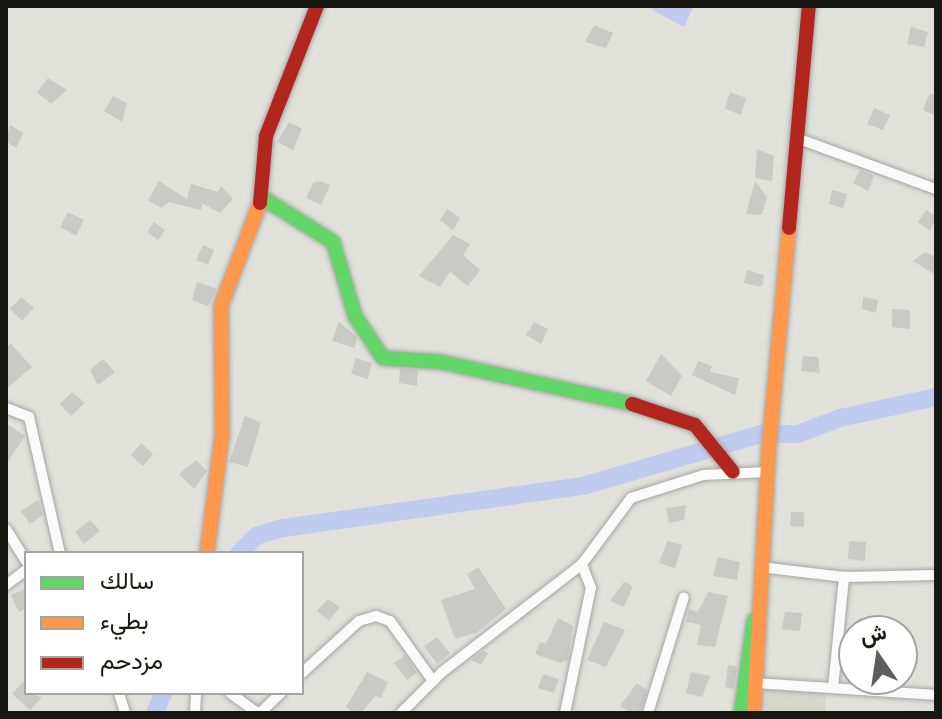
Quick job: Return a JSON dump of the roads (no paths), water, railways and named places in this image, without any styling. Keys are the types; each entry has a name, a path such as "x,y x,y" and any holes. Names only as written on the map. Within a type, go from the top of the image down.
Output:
{"street":[{"path":"207,551 222,436 221,306 263,198 261,152 317,6"},
{"path":"741,713 756,613 809,6"},
{"path":"799,139 936,189"},
{"path":"263,198 333,242 355,316 383,358 441,362 665,411 695,425 733,472"},
{"path":"6,408 29,417 60,551"},
{"path":"401,713 433,681 582,564 631,498 652,488 733,472 767,472"},
{"path":"6,529 24,558"},
{"path":"565,713 591,588 582,564"},
{"path":"760,567 844,577 936,575"},
{"path":"6,585 24,572"},
{"path":"833,688 844,577"},
{"path":"648,713 684,597"},
{"path":"754,713 756,613"},
{"path":"304,671 359,621 376,616 390,621 433,681"},
{"path":"756,683 936,695"},
{"path":"233,695 259,713 279,695"}],"water":[{"path":"654,6 694,6 684,27 652,10"}],"waterway":[{"path":"241,551 256,536 283,528 583,486 761,434 798,434 840,418 936,397"},
{"path":"155,713 162,695"}]}
